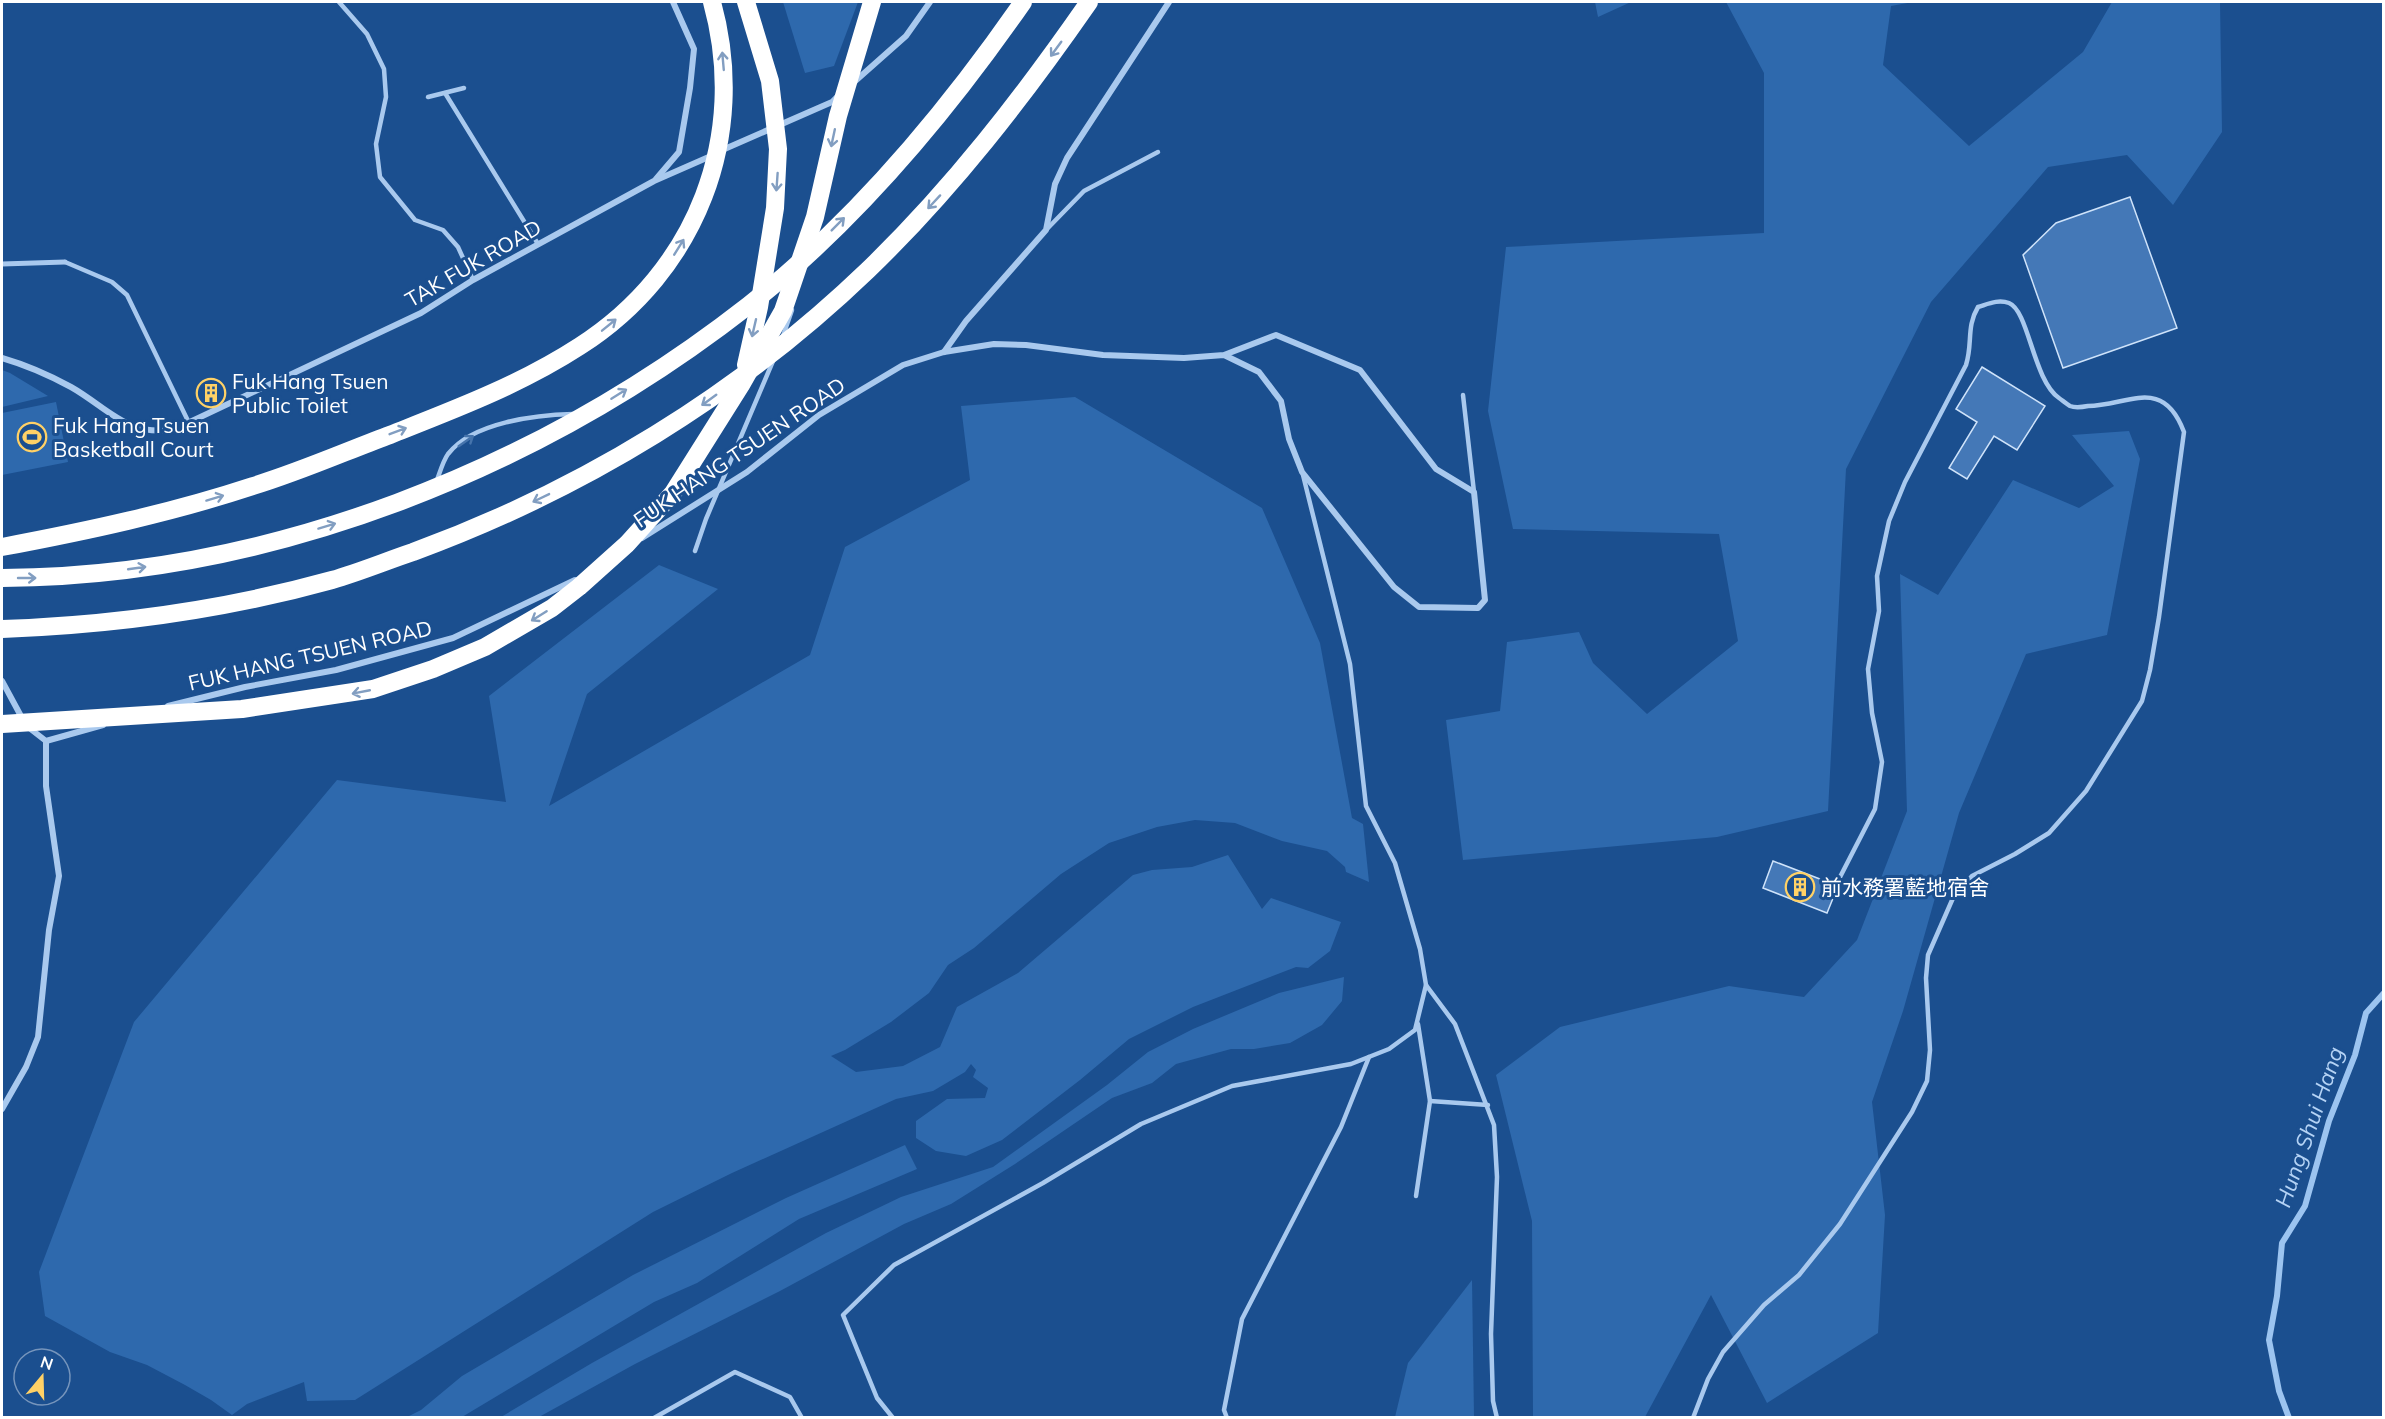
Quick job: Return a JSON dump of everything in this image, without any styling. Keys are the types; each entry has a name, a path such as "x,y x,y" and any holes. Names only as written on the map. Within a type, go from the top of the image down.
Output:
{"highway":[{"path":"2,547 159,514 256,485 469,403 534,373 582,345 624,313 644,293 672,258 688,231 703,201 717,155 724,90 721,41 712,2"},
{"path":"741,385 759,307 775,208 778,165 777,131 770,81 746,2"},
{"path":"2,724 242,709 373,689 468,655 520,628 552,608 579,587 627,544 673,494 741,385 783,311 815,217 838,116 872,2"},
{"path":"2,578 52,578 147,566 207,556 317,529 433,488 487,465 588,413 694,345 750,304 793,267 892,169 922,135 971,74 1023,2"},
{"path":"2,629 85,625 214,608 335,579 455,536 514,511 586,475 702,405 773,353 868,270 946,189 981,148 1089,2"}],"street":[{"path":"654,181 679,152 694,49 672,2"},
{"name":"TAK FUK ROAD","path":"2,358 45,374 70,387 91,399 117,419 133,427 162,432 189,424 322,358 422,313 473,280 654,181 832,102 906,36 930,2"},
{"path":"944,352 966,321 1046,230 1055,184 1066,158 1169,2"},
{"path":"2,264 65,262"},
{"path":"1276,335 1360,370 1436,469 1474,492 1485,600 1478,608 1419,607 1394,586 1302,472 1289,439 1281,401 1259,372 1224,355 1276,335"},
{"name":"FUK HANG TSUEN ROAD","path":"46,741 139,713 244,687 336,670 453,638 572,582 747,472 819,415 903,365 944,352 994,344 1026,345 1103,355 1184,358 1224,355"},
{"path":"2,681 31,731 46,741 46,786 59,876 49,930 38,1037 26,1067 2,1109"}],"lane":[{"path":"339,2 367,34 384,69 386,97 376,144 380,177 415,220 443,230 458,247 473,280"},
{"path":"428,97 464,88"},
{"path":"445,93 538,244"},
{"path":"1046,230 1084,191 1158,152"},
{"path":"796,294 815,217"},
{"path":"65,262 112,282 127,295 189,424"},
{"path":"1693,1418 1708,1379 1723,1352 1764,1305 1799,1275 1840,1224 1912,1112 1927,1081 1930,1050 1926,978 1928,955 1953,898 1972,876 2049,833 2086,791 2142,700 2150,670 2159,617 2184,432 2177,413 2164,403 2146,397 2123,399 2099,406 2072,407 2055,395 2040,373 2020,315 2011,304 1997,301 1978,307 1971,318 1971,349 1966,365 1905,482 1889,522 1877,576 1879,611 1868,669 1872,713 1882,762 1879,785 1875,809 1839,879"},
{"path":"695,551 706,519 759,396 793,305"},
{"path":"1463,394 1474,492"},
{"path":"433,488 448,454 469,438 495,425 538,415 588,413"},
{"path":"893,1418 877,1398 843,1315 894,1265 1043,1183 1141,1124 1232,1086 1351,1065 1389,1049 1415,1030 1426,985 1420,949 1395,863 1366,806 1350,664 1302,472"},
{"path":"1426,985 1455,1024 1494,1125 1497,1177 1491,1334 1493,1401 1497,1418"},
{"path":"1416,1196 1430,1101 1417,1021"},
{"path":"1227,1418 1224,1410 1242,1319 1341,1128 1369,1057"},
{"path":"1430,1101 1488,1105"},
{"path":"654,1418 735,1372 790,1397 802,1418"}],"shaded area":[{"path":"783,2 858,2 834,66 805,73"},
{"path":"1595,2 1631,2 1598,17"},
{"path":"1726,2 1913,2 1891,6 1883,65 1969,146 2083,52 2112,2 2220,2 2222,132 2173,205 2127,155 2048,167 1931,302 1846,469 1828,811 1717,837 1463,860 1446,720 1500,711 1507,642 1579,632 1593,663 1647,714 1738,641 1719,534 1513,529 1488,411 1506,247 1764,233 1764,73"},
{"path":"2,370 10,373 48,396 2,407"},
{"path":"1075,397 1262,508 1320,643 1352,818 1363,824 1369,882 1346,872 1345,867 1327,851 1282,841 1235,823 1195,820 1157,827 1109,843 1061,874 974,948 948,965 929,993 891,1022 831,1056 856,1072 903,1066 940,1047 957,1007 1018,973 1133,875 1152,870 1192,867 1228,855 1262,909 1271,898 1341,922 1330,951 1308,968 1296,967 1193,1007 1129,1039 1002,1140 966,1156 936,1151 916,1138 916,1121 947,1099 985,1098 988,1088 973,1077 976,1070 971,1064 965,1072 933,1091 896,1099 732,1173 653,1212 355,1400 307,1401 304,1382 247,1404 232,1415 185,1385 147,1365 110,1352 45,1316 39,1272 134,1022 337,780 506,802 489,696 659,565 718,589 587,694 549,806 810,655 845,547 970,480 961,406"},
{"name":"Fuk Hang Tsuen Basketball Court","path":"56,402 68,462 2,475 2,413"},
{"path":"2129,431 2140,459 2107,635 2026,654 1959,813 1903,1011 1872,1102 1885,1215 1878,1333 1767,1403 1711,1295 1645,1417 1533,1417 1532,1221 1496,1075 1560,1027 1729,986 1804,997 1857,940 1907,811 1900,574 1938,595 2013,480 2079,508 2114,486 2072,435"},
{"path":"1344,977 1342,1001 1322,1025 1290,1043 1254,1049 1231,1049 1176,1064 1152,1083 1112,1098 951,1204 904,1224 780,1291 635,1364 539,1417 501,1417 592,1363 826,1233 901,1197 993,1167 1107,1085 1148,1052 1193,1029 1279,993"},
{"path":"905,1145 917,1169 799,1219 697,1283 654,1302 462,1417 407,1417 421,1410 462,1376 633,1275 786,1198"},
{"path":"1472,1280 1474,1417 1395,1417 1408,1363"}],"building":[{"path":"2130,197 2177,328 2063,368 2023,255 2056,223"},
{"path":"1982,367 2045,406 2017,450 1994,436 1967,479 1949,468 1977,422 1956,409"},
{"name":"前水務署藍地宿舍","path":"1773,861 1838,886 1827,913 1763,888"}],"waterway":[{"name":"Hung Shui Hang","path":"2289,1418 2279,1391 2269,1340 2277,1296 2282,1243 2305,1206 2329,1121 2355,1055 2366,1013 2384,993"}],"place":[{"name":"Fuk Hang Tsuen Public Toilet","path":"211,393"},
{"name":"Fuk Hang Tsuen Basketball Court","path":"32,437"},
{"name":"前水務署藍地宿舍","path":"1800,887"}]}
